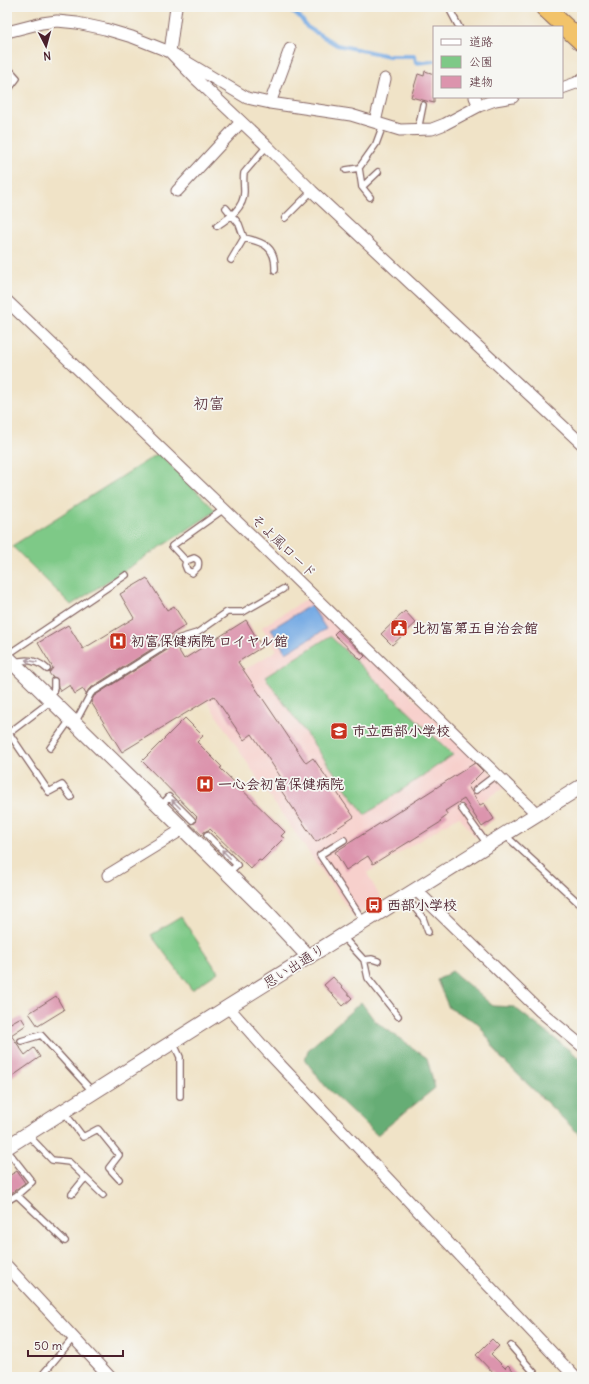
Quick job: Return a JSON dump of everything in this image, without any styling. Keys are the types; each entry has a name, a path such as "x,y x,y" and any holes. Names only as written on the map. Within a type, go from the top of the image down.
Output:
{"highway":[{"path":"544,7 582,42"}],"street":[{"path":"170,52 176,7"},
{"path":"7,32 42,23 58,21 77,23 105,29 132,37 170,52 247,98 270,103 351,115 400,130 432,129 445,124 477,102 507,98"},
{"path":"270,103 290,49"},
{"path":"170,52 312,191 582,444"},
{"path":"379,124 385,79"},
{"path":"563,88 582,79"},
{"path":"177,191 241,122"},
{"name":"そよ風ロード","path":"7,301 224,509 387,672 497,774 537,814"},
{"path":"9,658 72,722 160,806 187,824 228,874 309,957"},
{"name":"思い出通り","path":"7,1148 228,1007 582,786"},
{"path":"108,875 187,824"},
{"path":"411,893 540,1011 582,1046"},
{"path":"228,1007 268,1052 575,1377"},
{"path":"7,1266 110,1377"}],"lane":[{"path":"454,7 451,12 458,26"},
{"path":"7,67 17,78 8,90"},
{"path":"418,130 423,106"},
{"path":"370,197 362,187 359,168 376,144 379,124"},
{"path":"217,226 237,211 244,194 244,173 267,146"},
{"path":"346,170 359,168"},
{"path":"362,187 378,172"},
{"path":"284,218 312,191"},
{"path":"226,208 239,224 244,238"},
{"path":"231,260 244,238"},
{"path":"244,238 261,242 268,247 274,254 275,270"},
{"path":"186,561 172,546 224,509"},
{"path":"9,658 126,575"},
{"path":"174,640 197,633 227,612 243,612 283,589"},
{"path":"50,748 72,722 91,692 166,646"},
{"path":"9,658 31,660 48,669"},
{"path":"54,681 54,694 51,701 9,733 49,792 62,785 71,797"},
{"path":"476,790 497,774"},
{"path":"461,808 487,844"},
{"path":"504,834 582,906"},
{"path":"207,835 237,864 228,874"},
{"path":"344,840 320,855 364,922"},
{"path":"411,893 428,932"},
{"path":"342,936 364,960 368,978 398,1016"},
{"path":"364,960 372,959 378,961"},
{"path":"21,1041 42,1035 93,1092"},
{"path":"173,1042 180,1057 180,1096"},
{"path":"64,1112 84,1138 98,1129 119,1155 109,1168 119,1179"},
{"path":"28,1134 52,1160 69,1162 103,1195"},
{"path":"7,1148 32,1182 7,1202"},
{"path":"72,1194 85,1178"},
{"path":"17,1195 65,1241"},
{"path":"43,1374 74,1337"},
{"path":"512,1346 538,1377"}],"shaded area":[{"name":"市立西部小学校","path":"310,597 505,787 469,809 483,832 475,837 459,816 367,873 380,897 354,917 261,784 203,695 277,650 262,627"}],"green space":[{"path":"159,453 216,511 71,605 12,546"},
{"path":"330,636 453,755 365,815 265,677"},
{"path":"181,917 218,972 192,990 151,935"},
{"path":"452,971 493,1006 514,1007 582,1060 582,1137 501,1058 478,1023 449,1008 437,980"},
{"path":"361,1002 375,1021 427,1058 435,1088 377,1135 326,1087 305,1060 308,1050"}],"water":[{"path":"311,605 326,629 286,653 271,629"}],"building":[{"path":"425,71 433,74 434,103 411,97 418,74 424,76"},
{"path":"147,578 167,610 174,606 186,625 169,636 171,643 175,644 184,659 246,620 262,647 238,662 306,763 313,758 354,817 316,842 276,783 282,779 252,734 244,740 214,696 122,752 91,702 94,696 167,650 169,645 167,642 163,642 89,689 86,694 83,689 75,694 70,685 61,691 58,687 57,679 52,677 49,673 53,668 38,643 68,625 83,649 134,618 120,594"},
{"path":"405,611 416,623 392,645 381,634"},
{"path":"338,630 365,656 361,660 334,634"},
{"path":"185,718 203,736 197,742 222,767 220,768 285,832 281,836 284,838 251,869 210,829 204,832 203,836 190,824 195,823 197,817 142,761"},
{"path":"475,763 483,771 468,786 480,805 484,803 494,819 482,827 464,799 445,811 448,815 440,821 441,822 373,864 368,856 346,870 335,852"},
{"path":"333,977 352,998 343,1006 324,985"},
{"path":"56,996 64,1010 38,1026 29,1013"},
{"path":"21,1017 26,1025 11,1035 25,1055 34,1048 40,1057 7,1080 7,1025"},
{"path":"17,1171 25,1183 7,1196 7,1177"},
{"path":"492,1339 499,1346 491,1354 505,1368 508,1365 519,1377 495,1377 496,1376 476,1355"}],"waterway":[{"path":"285,7 300,17 307,27 337,45 389,56 415,56 416,63 433,61"}],"place":[{"name":"北初富第五自治会館","path":"399,628"},
{"name":"初富保健病院 ロイヤル館","path":"118,641"},
{"name":"市立西部小学校","path":"339,731"},
{"name":"一心会初富保健病院","path":"205,784"},
{"name":"西部小学校","path":"374,905"}],"district":[{"name":"初富","path":"209,403"}]}
